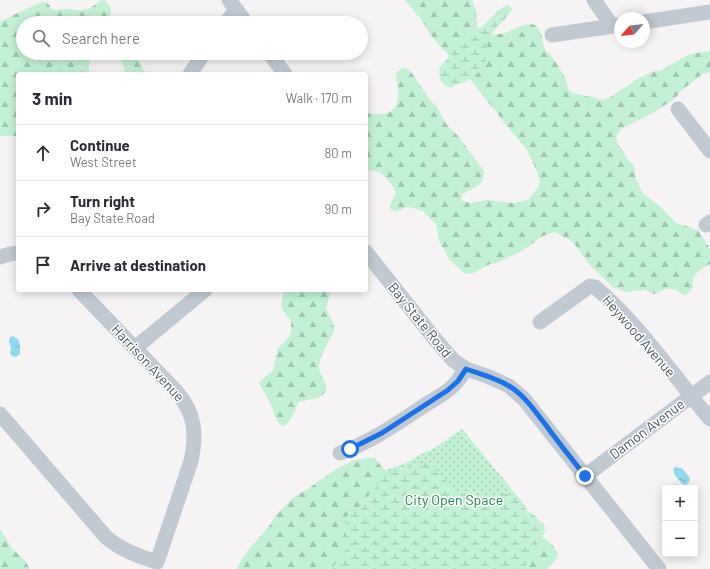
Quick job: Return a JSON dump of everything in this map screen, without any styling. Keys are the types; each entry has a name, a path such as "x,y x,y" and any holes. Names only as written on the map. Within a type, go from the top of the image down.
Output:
{"street":[{"path":"594,0 614,24"},
{"path":"228,16 233,5"},
{"path":"233,5 241,16"},
{"path":"650,21 710,12"},
{"path":"552,35 614,26"},
{"path":"191,72 199,60"},
{"path":"275,60 284,72"},
{"path":"678,109 710,151"},
{"path":"0,257 16,253"},
{"name":"Bay State Road","path":"368,255 453,360 466,369 500,381 509,386 530,405 659,569"},
{"name":"Heywood Avenue","path":"540,322 590,286 594,286 626,317 710,419"},
{"name":"Harrison Avenue","path":"0,414 106,537 118,546 156,565 191,461 194,447 194,428 181,396 81,292"},
{"path":"135,348 203,292"},
{"path":"340,453 354,448 382,433 423,407 458,381 466,369"},
{"name":"Damon Avenue","path":"585,476 710,382"}],"green space":[{"path":"102,0 106,1 111,8 111,16 16,16 16,60 90,60 89,72 16,72 16,136 0,136 0,22 42,2 45,2 55,10 69,9 81,11 90,8"},
{"path":"405,0 472,0 476,11 477,27 482,34 493,35 505,33 524,25 535,25 542,36 546,52 550,54 557,64 564,76 569,90 573,93 601,100 609,98 637,79 651,72 661,70 690,54 710,51 710,72 703,74 682,90 670,102 649,115 621,129 616,137 618,145 634,166 636,179 643,194 660,206 674,221 681,225 698,230 710,249 710,264 699,270 694,276 692,283 693,287 690,292 685,295 675,290 668,289 654,294 646,290 625,292 613,287 589,264 570,240 554,232 543,236 522,251 496,263 490,264 474,273 465,274 449,259 439,241 436,224 423,211 409,207 396,212 391,210 390,205 396,193 394,189 388,180 380,173 368,171 368,114 389,113 393,109 398,99 396,74 403,68 411,72 431,101 437,107 447,125 458,136 484,171 483,180 481,183 464,193 461,200 470,203 487,200 514,203 528,200 538,188 540,182 537,171 527,150 472,81 430,34 423,22"},
{"path":"507,5 512,8 511,11 491,35 485,62 481,70 463,83 451,87 442,83 439,73 440,67 463,40 472,32 484,25 499,10"},
{"path":"121,60 139,60 144,72 125,72"},
{"path":"284,292 330,292 326,309 334,326 333,333 319,366 319,370 326,386 325,392 320,397 298,403 291,419 283,426 278,423 271,404 259,383 273,371 278,348 290,336 291,333 291,321 282,309 281,305"},
{"name":"City Open Space","path":"462,429 527,508 451,569 367,482 388,469 404,464 433,449"},
{"path":"375,458 385,470 390,473 450,492 534,531 551,543 558,553 557,558 546,569 237,569 246,553 270,525 276,515 294,497 333,471 352,461"},
{"path":"431,462 434,465 448,485 456,493 469,494 483,505 502,495 510,494 527,511 535,516 539,522 544,524 545,532 524,569 332,569 345,553 348,545 348,539 345,532 346,517 358,508 369,494 371,495 379,482 391,472 396,469 416,466"},
{"path":"0,529 12,548 25,561 30,569 0,569"}],"water":[{"path":"14,336 18,339 20,345 20,354 16,357 12,356 10,353 10,337"},
{"path":"677,466 678,468 682,468 690,478 686,485 682,484 674,474 673,469"}],"route":[{"path":"350,449 359,446 404,420 448,390 458,381 466,369 500,381 514,389 530,405 585,476"}]}
